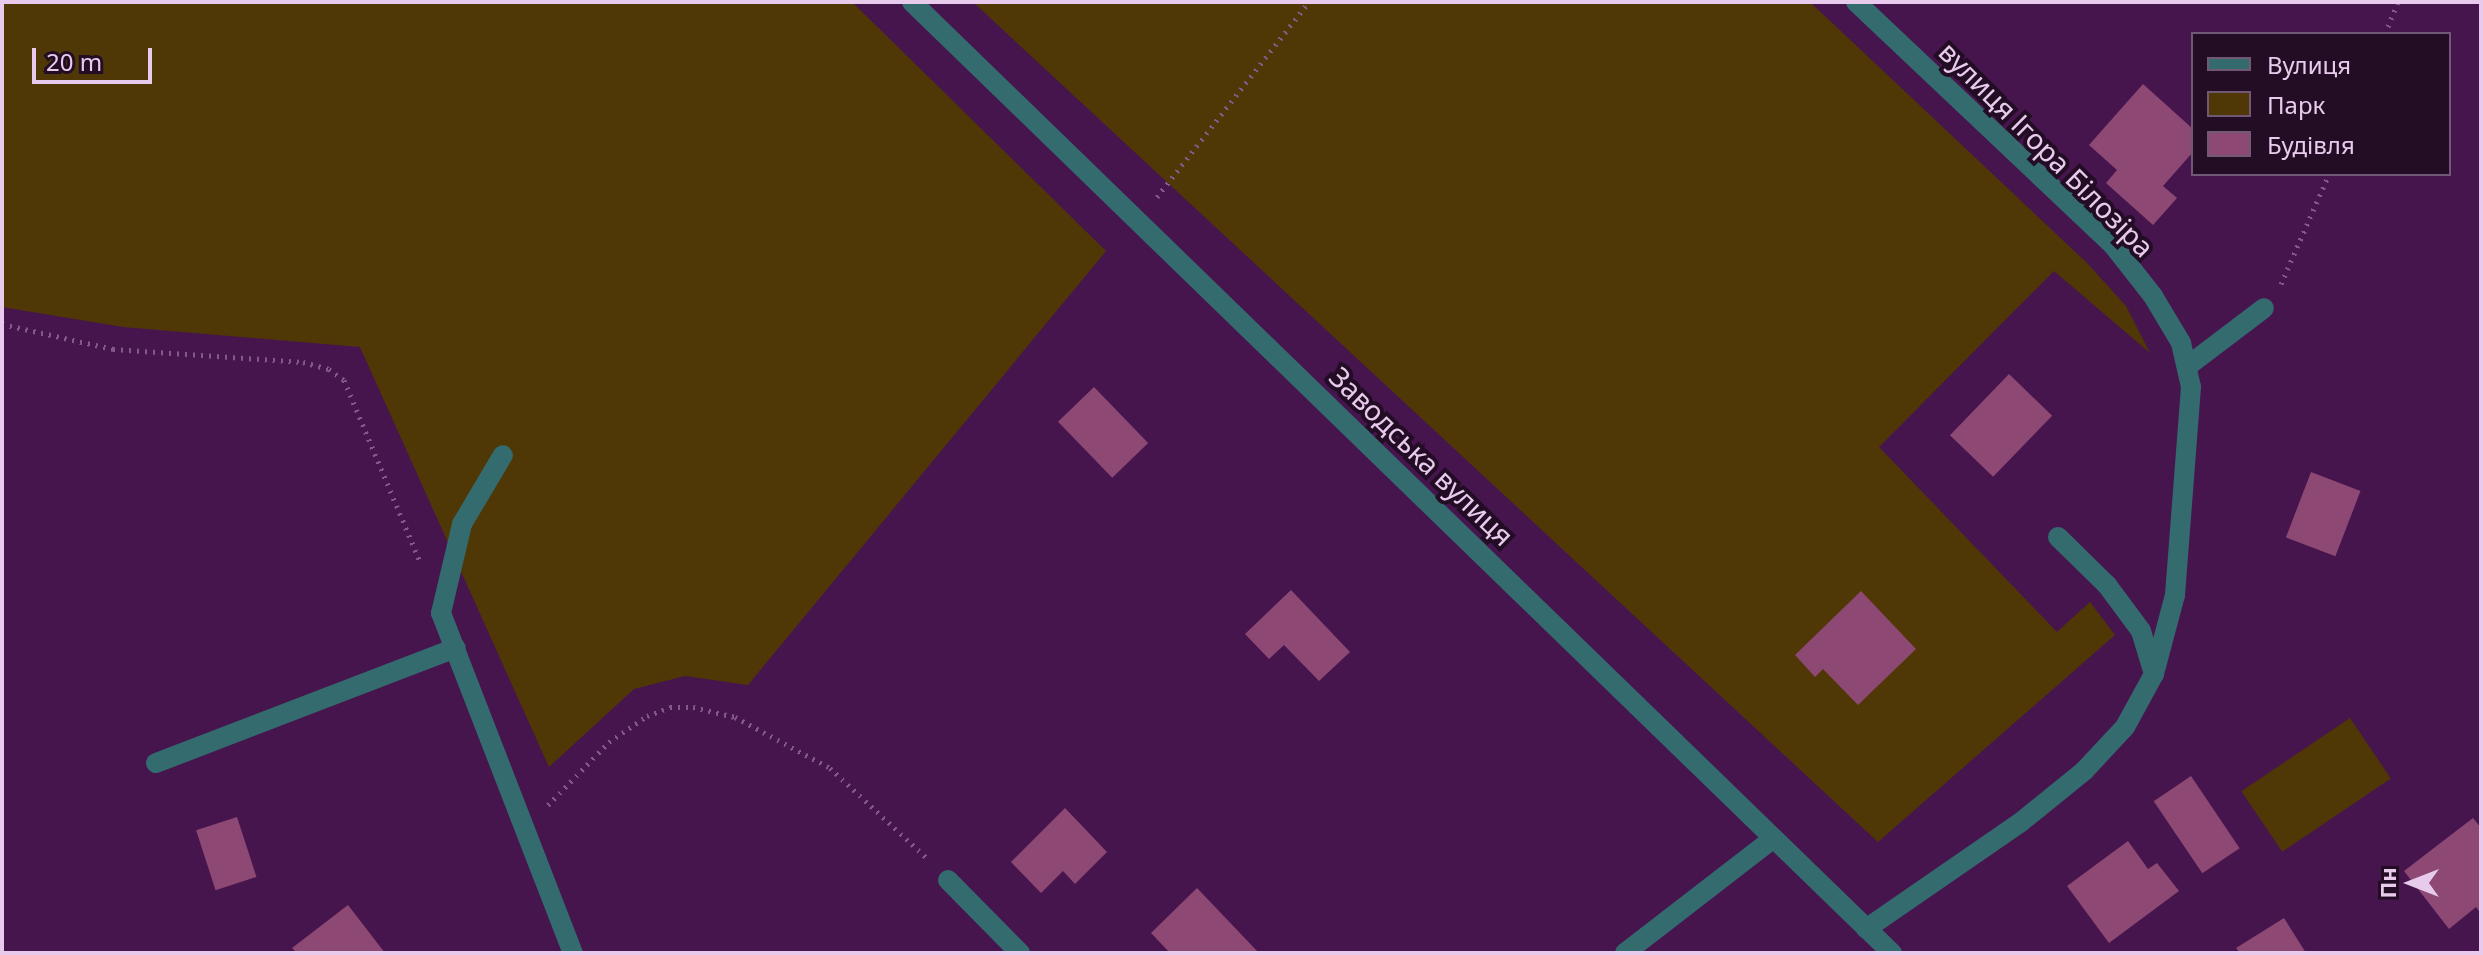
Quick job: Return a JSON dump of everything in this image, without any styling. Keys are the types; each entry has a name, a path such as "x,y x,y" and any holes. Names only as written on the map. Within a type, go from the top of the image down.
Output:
{"street":[{"name":"Заводська вулиця","path":"912,2 1771,840 1892,953"},
{"name":"вулиця Ігора Білозіра","path":"1856,2 2113,245 2153,296 2189,365"},
{"path":"1866,929 2021,822 2084,771 2125,727 2154,674 2175,595 2189,365 2264,308"},
{"path":"503,455 462,524 441,613 573,953"},
{"path":"2058,537 2107,585 2141,631 2154,674"},
{"path":"156,763 456,648"},
{"path":"1625,953 1771,840"},
{"path":"948,880 1020,953"}],"path":[{"path":"1138,222 1309,2"},
{"path":"2386,32 2398,2"},
{"path":"2264,308 2288,274 2328,176"},
{"path":"2,324 113,349 303,362 329,369 344,380 441,613"},
{"path":"524,826 609,742 647,716 670,707 693,707 735,717 830,768 948,880"}],"green space":[{"path":"2,2 852,2 1106,251 748,685 685,676 634,689 549,767 360,347 123,327 2,307"},
{"path":"973,2 1810,2 2087,263 2126,306 2150,353 2054,271 1879,447 2057,632 2090,602 2115,635 1878,842"},
{"path":"2350,718 2391,779 2282,852 2241,791"}],"building":[{"path":"2143,84 2191,127 2191,154 2163,186 2177,198 2153,225 2106,183 2117,170 2089,145"},
{"path":"2009,374 2052,416 1993,477 1950,435"},
{"path":"1094,387 1148,443 1112,478 1058,422"},
{"path":"2311,472 2360,491 2335,556 2286,537"},
{"path":"1291,590 1350,652 1319,681 1284,645 1269,659 1245,634"},
{"path":"1861,591 1916,649 1858,705 1823,669 1815,677 1795,655"},
{"path":"2191,776 2240,848 2202,873 2154,801"},
{"path":"1065,808 1107,852 1075,884 1063,871 1041,893 1011,862"},
{"path":"237,817 256,877 216,890 196,830"},
{"path":"2473,818 2481,828 2481,914 2476,907 2449,929 2404,871"},
{"path":"2128,841 2148,869 2157,863 2179,891 2109,943 2067,886"},
{"path":"1197,888 1259,953 1170,953 1151,933"},
{"path":"348,905 385,953 297,953 292,948"},
{"path":"2284,918 2306,953 2240,953 2236,948"}]}
